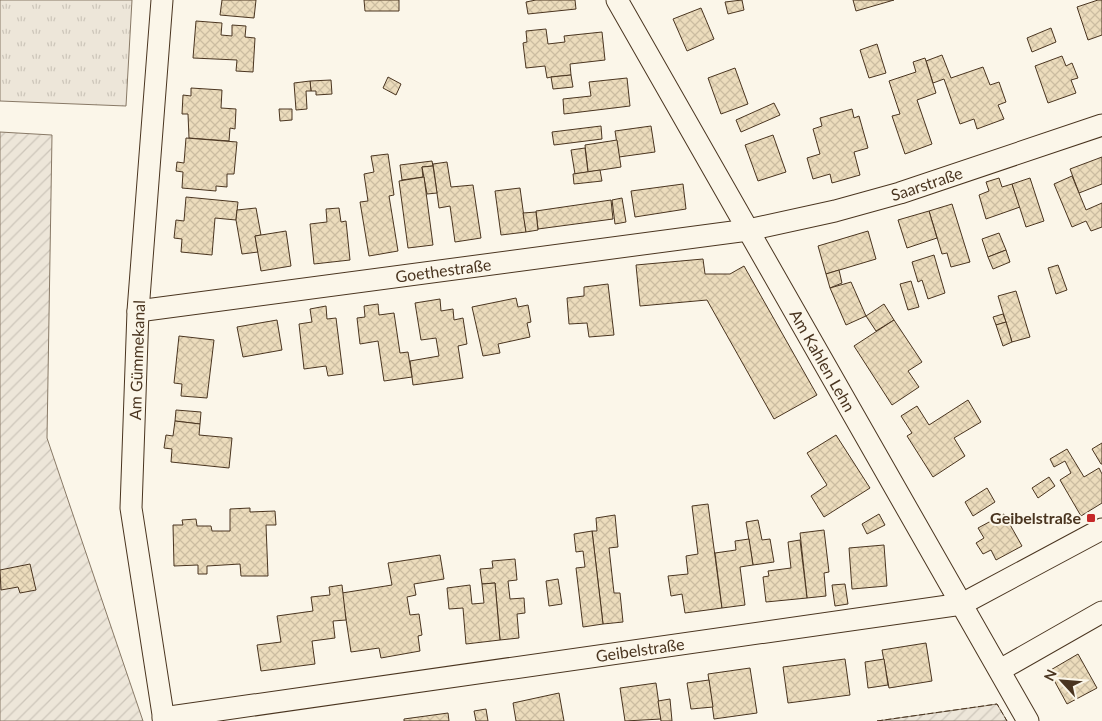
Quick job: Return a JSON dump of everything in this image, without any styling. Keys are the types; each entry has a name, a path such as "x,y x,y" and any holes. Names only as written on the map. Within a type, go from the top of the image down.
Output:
{"street":[{"name":"Am Gümmekanal","path":"162,0 138,311 131,508 163,720"},
{"name":"Am Kahlen Lehn","path":"617,0 1028,721"},
{"name":"Saarstraße","path":"748,230 835,211 900,193 1102,125"},
{"name":"Goethestraße","path":"138,311 748,230"},
{"name":"Geibelstraße","path":"163,720 962,604 1102,529"},
{"path":"1000,670 1102,612"}],"green space":[{"path":"0,0 132,0 126,106 0,101"},
{"path":"0,132 52,135 47,438 143,721 0,721"},
{"path":"997,704 1007,721 877,721 984,706"}],"building":[{"path":"222,0 256,0 254,18 220,15"},
{"path":"364,0 399,0 399,11 365,11"},
{"path":"536,0 575,0 576,9 528,14 526,2"},
{"path":"742,0 744,10 728,14 725,2"},
{"path":"853,0 894,0 856,11"},
{"path":"1102,0 1102,35 1088,40 1077,7"},
{"path":"701,8 714,39 687,51 673,19"},
{"path":"196,21 222,23 221,35 232,36 232,25 246,26 245,37 255,38 253,72 236,71 237,60 193,58"},
{"path":"1051,28 1056,42 1032,52 1027,38"},
{"path":"546,29 548,44 565,42 564,36 602,32 605,60 570,64 571,75 547,78 545,66 526,68 523,43 527,42 526,31"},
{"path":"877,44 886,73 869,78 860,50"},
{"path":"942,55 951,78 983,67 990,85 999,82 1006,102 998,105 1004,119 977,129 974,119 960,124 944,79 933,83 926,61"},
{"path":"1062,56 1066,66 1072,63 1078,78 1071,80 1076,93 1048,103 1035,66"},
{"path":"925,58 936,93 917,100 932,144 905,154 892,116 900,114 889,81 916,72 913,62"},
{"path":"735,68 748,104 721,114 708,78"},
{"path":"571,75 573,87 553,89 551,77"},
{"path":"388,77 401,84 396,95 383,88"},
{"path":"627,78 630,106 564,114 563,99 591,96 589,82"},
{"path":"331,80 332,94 316,95 316,91 311,91 310,81"},
{"path":"310,81 311,91 306,91 307,109 296,110 294,83"},
{"path":"191,88 222,90 221,108 236,109 235,129 230,128 229,141 189,138 188,114 182,114 183,95 191,96"},
{"path":"774,103 780,115 741,132 736,120"},
{"path":"279,109 292,109 292,120 280,121"},
{"path":"852,109 854,118 859,116 868,148 854,152 860,175 832,183 830,174 813,179 807,158 820,154 813,129 822,126 820,118"},
{"path":"601,126 602,139 554,145 552,132"},
{"path":"651,126 655,152 619,157 615,131"},
{"path":"773,135 786,172 758,181 745,145"},
{"path":"186,138 237,142 234,174 227,174 227,187 216,186 216,191 182,188 183,172 176,171 177,162 184,163"},
{"path":"617,140 621,167 588,172 585,145"},
{"path":"585,148 588,172 575,174 571,150"},
{"path":"388,154 394,195 389,196 398,251 369,256 360,202 368,201 364,174 374,172 371,156"},
{"path":"1102,157 1102,184 1079,193 1070,169"},
{"path":"432,161 433,166 422,167 423,177 402,180 400,165"},
{"path":"447,162 451,187 473,185 481,238 455,242 450,206 439,208 433,164"},
{"path":"433,166 437,193 427,194 422,167"},
{"path":"600,170 602,181 574,184 573,174"},
{"path":"1072,176 1086,210 1102,203 1102,227 1091,231 1086,221 1072,227 1054,184"},
{"path":"424,177 433,245 408,248 399,181"},
{"path":"999,178 1002,187 1012,184 1020,207 986,219 979,195 989,191 986,182"},
{"path":"1030,178 1044,221 1026,227 1012,184"},
{"path":"683,184 686,209 635,217 631,191"},
{"path":"520,188 526,232 501,235 495,191"},
{"path":"186,197 238,202 236,220 215,218 212,255 181,252 182,239 174,238 176,220 184,221"},
{"path":"622,198 626,222 615,224 612,200"},
{"path":"611,200 613,219 538,229 536,211"},
{"path":"952,204 970,262 951,267 947,253 942,254 929,211"},
{"path":"256,208 261,235 255,236 258,252 242,254 236,220 237,210"},
{"path":"339,208 341,222 346,221 350,260 314,264 310,224 327,222 326,209"},
{"path":"929,211 937,238 907,248 898,220"},
{"path":"536,212 538,230 526,232 523,213"},
{"path":"286,231 291,266 261,271 255,236"},
{"path":"868,231 876,259 826,274 818,246"},
{"path":"999,233 1006,250 988,257 982,239"},
{"path":"1006,250 1010,262 993,269 988,257"},
{"path":"934,255 945,293 928,299 922,280 918,282 912,262"},
{"path":"703,259 705,274 730,274 744,266 817,395 774,419 707,300 640,306 636,265"},
{"path":"1058,265 1067,290 1056,294 1048,268"},
{"path":"839,270 842,283 830,288 826,274"},
{"path":"911,281 919,307 908,310 900,284"},
{"path":"851,282 866,316 846,325 830,288"},
{"path":"608,284 614,335 589,337 587,323 569,324 567,298 584,296 584,287"},
{"path":"1016,291 1030,337 1012,342 998,296"},
{"path":"516,298 518,307 528,305 531,322 527,323 530,337 498,344 500,353 483,356 472,307"},
{"path":"440,299 441,311 453,309 454,320 463,318 467,344 458,346 463,378 413,385 410,361 439,356 436,338 421,340 415,303"},
{"path":"378,304 379,315 394,313 400,353 408,352 412,377 384,381 378,341 360,344 357,318 365,317 364,306"},
{"path":"884,304 894,320 876,331 866,316"},
{"path":"326,306 327,319 336,318 343,374 328,376 326,366 304,369 299,324 312,322 310,309"},
{"path":"1003,314 1006,322 996,325 993,317"},
{"path":"277,320 282,350 243,357 237,327"},
{"path":"894,320 922,362 908,371 919,387 892,405 854,346"},
{"path":"1006,322 1012,342 1003,346 996,325"},
{"path":"179,336 214,340 207,398 181,396 182,384 174,383"},
{"path":"968,400 981,422 954,438 965,456 933,477 907,436 912,433 901,416 917,406 929,425"},
{"path":"176,410 201,412 200,424 175,421"},
{"path":"175,421 200,424 199,435 232,438 229,468 171,462 172,449 164,448 166,435 173,436"},
{"path":"836,435 870,488 824,517 811,496 827,485 807,453"},
{"path":"1102,443 1102,464 1101,464 1092,449"},
{"path":"1067,449 1084,477 1099,468 1102,474 1102,503 1081,516 1060,480 1071,473 1065,461 1054,467 1050,459"},
{"path":"1049,477 1055,486 1038,498 1032,488"},
{"path":"987,488 995,502 973,516 965,502"},
{"path":"708,504 722,608 685,613 682,594 671,596 668,576 688,574 686,556 698,554 692,506"},
{"path":"250,508 250,512 275,511 276,525 266,525 268,576 241,576 240,564 207,566 207,574 198,574 198,565 174,566 173,525 183,525 182,520 196,519 197,526 211,526 212,531 230,531 230,509"},
{"path":"879,514 885,525 867,534 862,524"},
{"path":"1004,514 1022,546 996,560 991,550 983,554 976,543 984,538 978,528"},
{"path":"615,515 618,547 609,548 614,593 620,593 623,622 603,624 592,531 597,531 596,518"},
{"path":"758,520 762,540 770,539 774,562 753,565 746,522"},
{"path":"824,530 829,572 824,573 826,596 807,598 800,533"},
{"path":"592,531 603,624 583,627 576,568 585,567 583,551 576,552 574,534"},
{"path":"749,539 753,565 740,567 745,605 722,608 715,553 736,550 735,541"},
{"path":"800,540 807,598 766,602 763,577 769,576 768,571 791,568 788,542"},
{"path":"884,545 887,586 852,589 849,548"},
{"path":"440,555 444,579 414,584 416,595 407,597 410,615 419,614 422,635 418,636 420,651 381,658 379,648 351,652 342,593 392,585 388,563"},
{"path":"515,559 517,580 508,581 510,599 524,598 525,613 517,614 519,638 500,640 495,583 482,584 480,569 493,568 492,561"},
{"path":"30,564 36,590 20,593 18,587 1,590 0,570"},
{"path":"558,579 562,604 549,606 546,581"},
{"path":"495,583 500,640 466,644 463,608 449,609 447,588 470,585 472,604 484,603 482,584"},
{"path":"845,584 848,604 835,606 832,585"},
{"path":"342,585 346,620 333,621 335,638 312,641 315,664 261,671 257,645 281,642 277,616 313,611 311,597 330,595 329,587"},
{"path":"926,643 932,681 889,688 882,650"},
{"path":"1078,654 1097,688 1067,704 1049,671"},
{"path":"845,659 850,695 788,703 783,667"},
{"path":"884,659 888,685 868,688 865,662"},
{"path":"750,668 757,713 714,719 708,674"},
{"path":"709,680 713,707 691,709 687,683"},
{"path":"656,683 661,719 625,721 620,688"},
{"path":"559,693 564,721 516,721 513,703"},
{"path":"670,699 672,721 661,721 658,701"},
{"path":"486,709 488,721 476,721 474,711"},
{"path":"448,713 449,721 404,721 404,719"}],"fence":[{"path":"877,721 997,704 1007,721"}],"place":[{"name":"Geibelstraße","path":"1091,518"}]}
